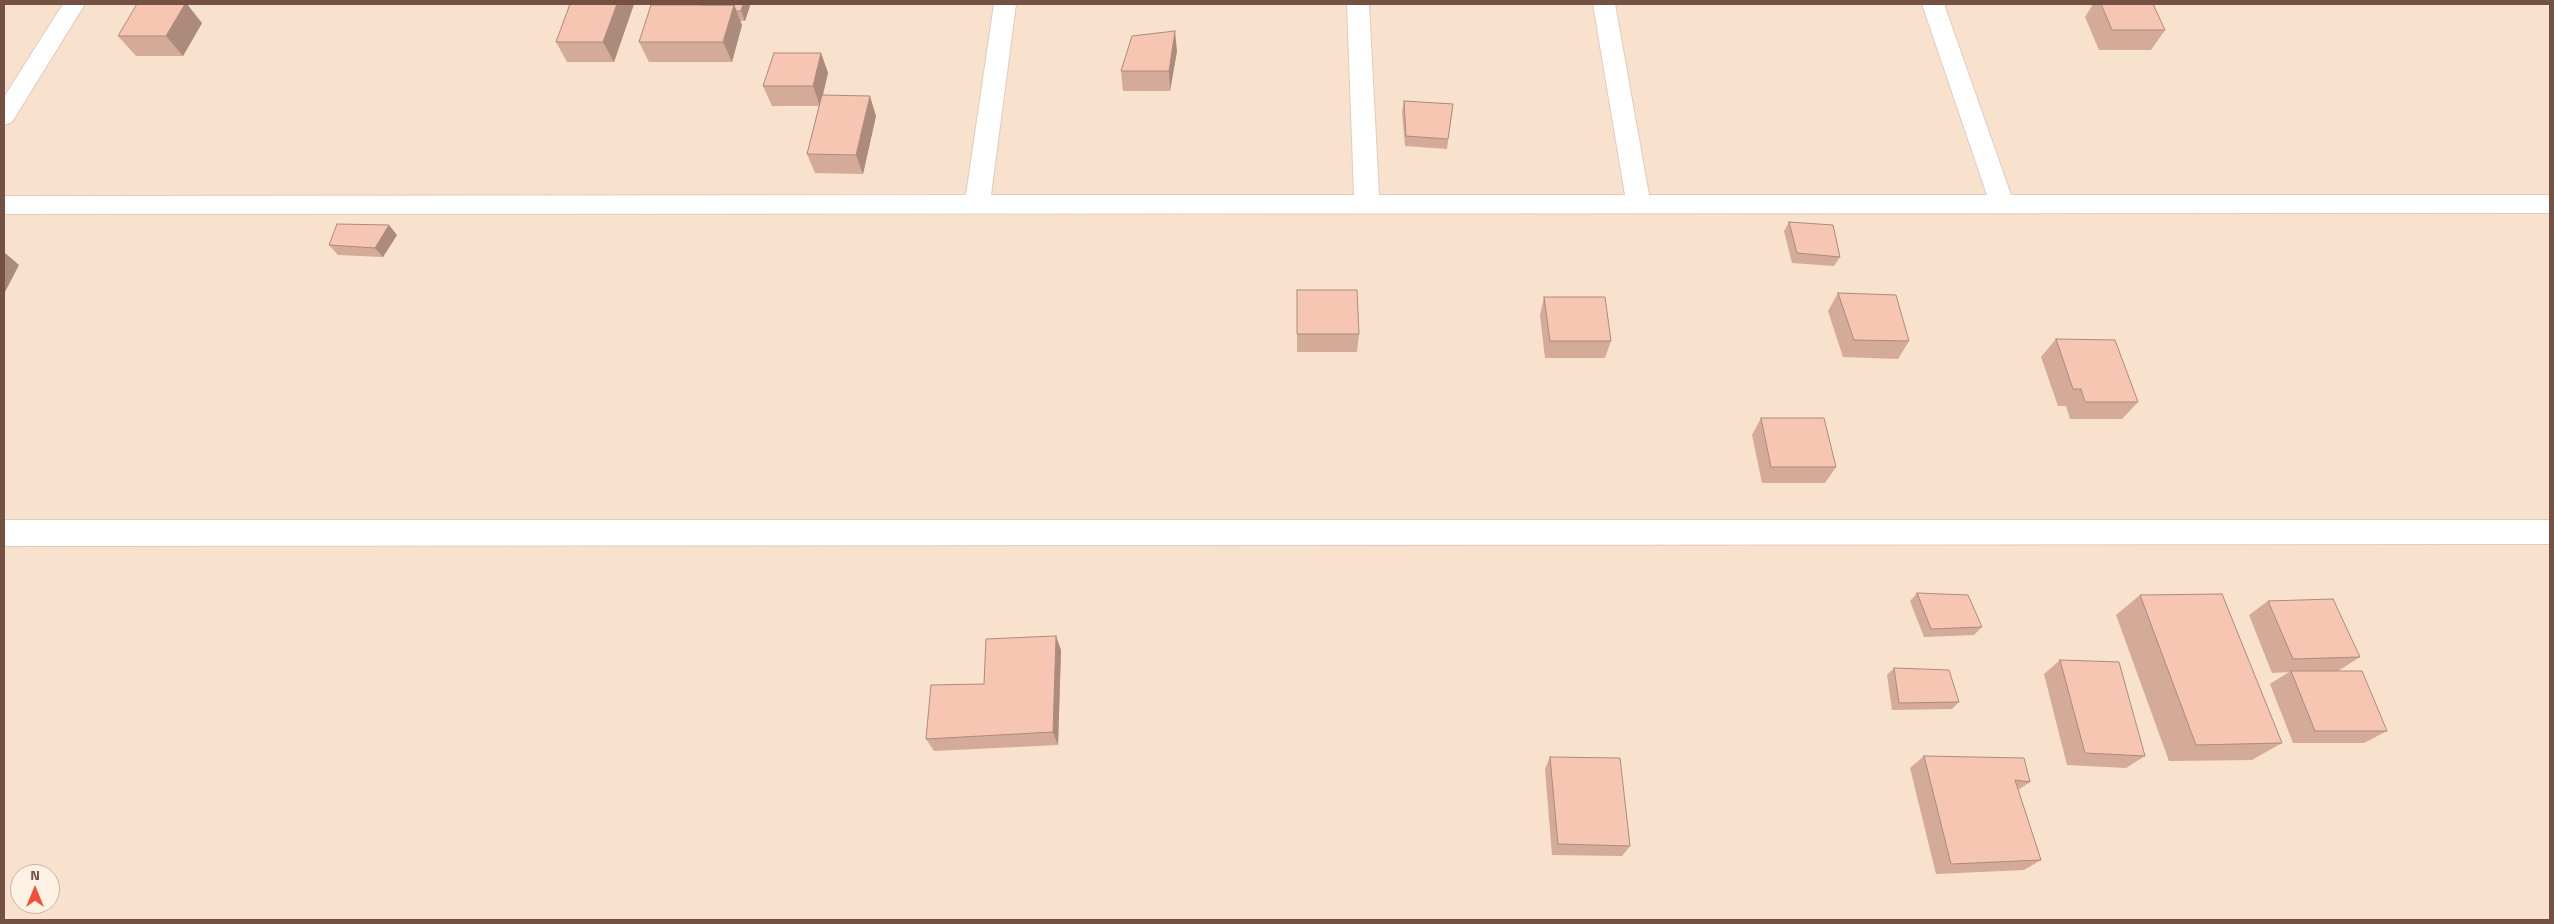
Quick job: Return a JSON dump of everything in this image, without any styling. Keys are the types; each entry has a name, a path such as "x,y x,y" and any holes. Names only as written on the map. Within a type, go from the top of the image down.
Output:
{"street":[{"path":"4,116 74,4"},
{"path":"977,205 1005,4"},
{"path":"1358,4 1367,205"},
{"path":"1604,4 1639,205"},
{"path":"1933,4 2002,204"},
{"path":"4,206 2550,204"},
{"path":"4,533 2550,532"}],"shaded area":[{"path":"4,4 2550,4 2550,920 4,920"}],"building":[{"path":"137,4 185,4 166,36 118,36"},
{"path":"570,4 617,4 603,42 556,42"},
{"path":"701,4 743,4 741,11 736,11 734,5"},
{"path":"2101,4 2153,4 2165,30 2112,30"},
{"path":"651,5 734,5 723,42 639,42"},
{"path":"1175,31 1169,71 1121,71 1132,36"},
{"path":"774,53 821,53 813,86 763,86"},
{"path":"822,95 870,96 856,155 807,154"},
{"path":"1404,101 1453,104 1448,139 1406,136"},
{"path":"1789,222 1833,225 1840,257 1797,253"},
{"path":"337,224 389,225 375,248 329,245"},
{"path":"1297,290 1357,290 1359,334 1297,334"},
{"path":"1838,293 1896,295 1909,341 1854,340"},
{"path":"1544,297 1605,297 1611,341 1550,341"},
{"path":"2056,339 2115,340 2138,402 2085,402 2081,389 2073,389"},
{"path":"1761,418 1824,418 1836,467 1771,467"},
{"path":"1917,593 1968,595 1982,627 1931,629"},
{"path":"2222,594 2282,743 2196,745 2140,595"},
{"path":"2333,599 2360,657 2293,659 2268,601"},
{"path":"1056,636 1053,732 926,739 931,685 984,684 986,639"},
{"path":"2060,660 2119,662 2145,756 2085,753"},
{"path":"1894,668 1949,670 1959,702 1899,703"},
{"path":"2291,671 2362,671 2387,731 2315,731"},
{"path":"1924,756 2024,758 2030,782 2015,780 2041,860 1951,864"},
{"path":"1550,757 1620,758 1630,846 1558,844"}]}
